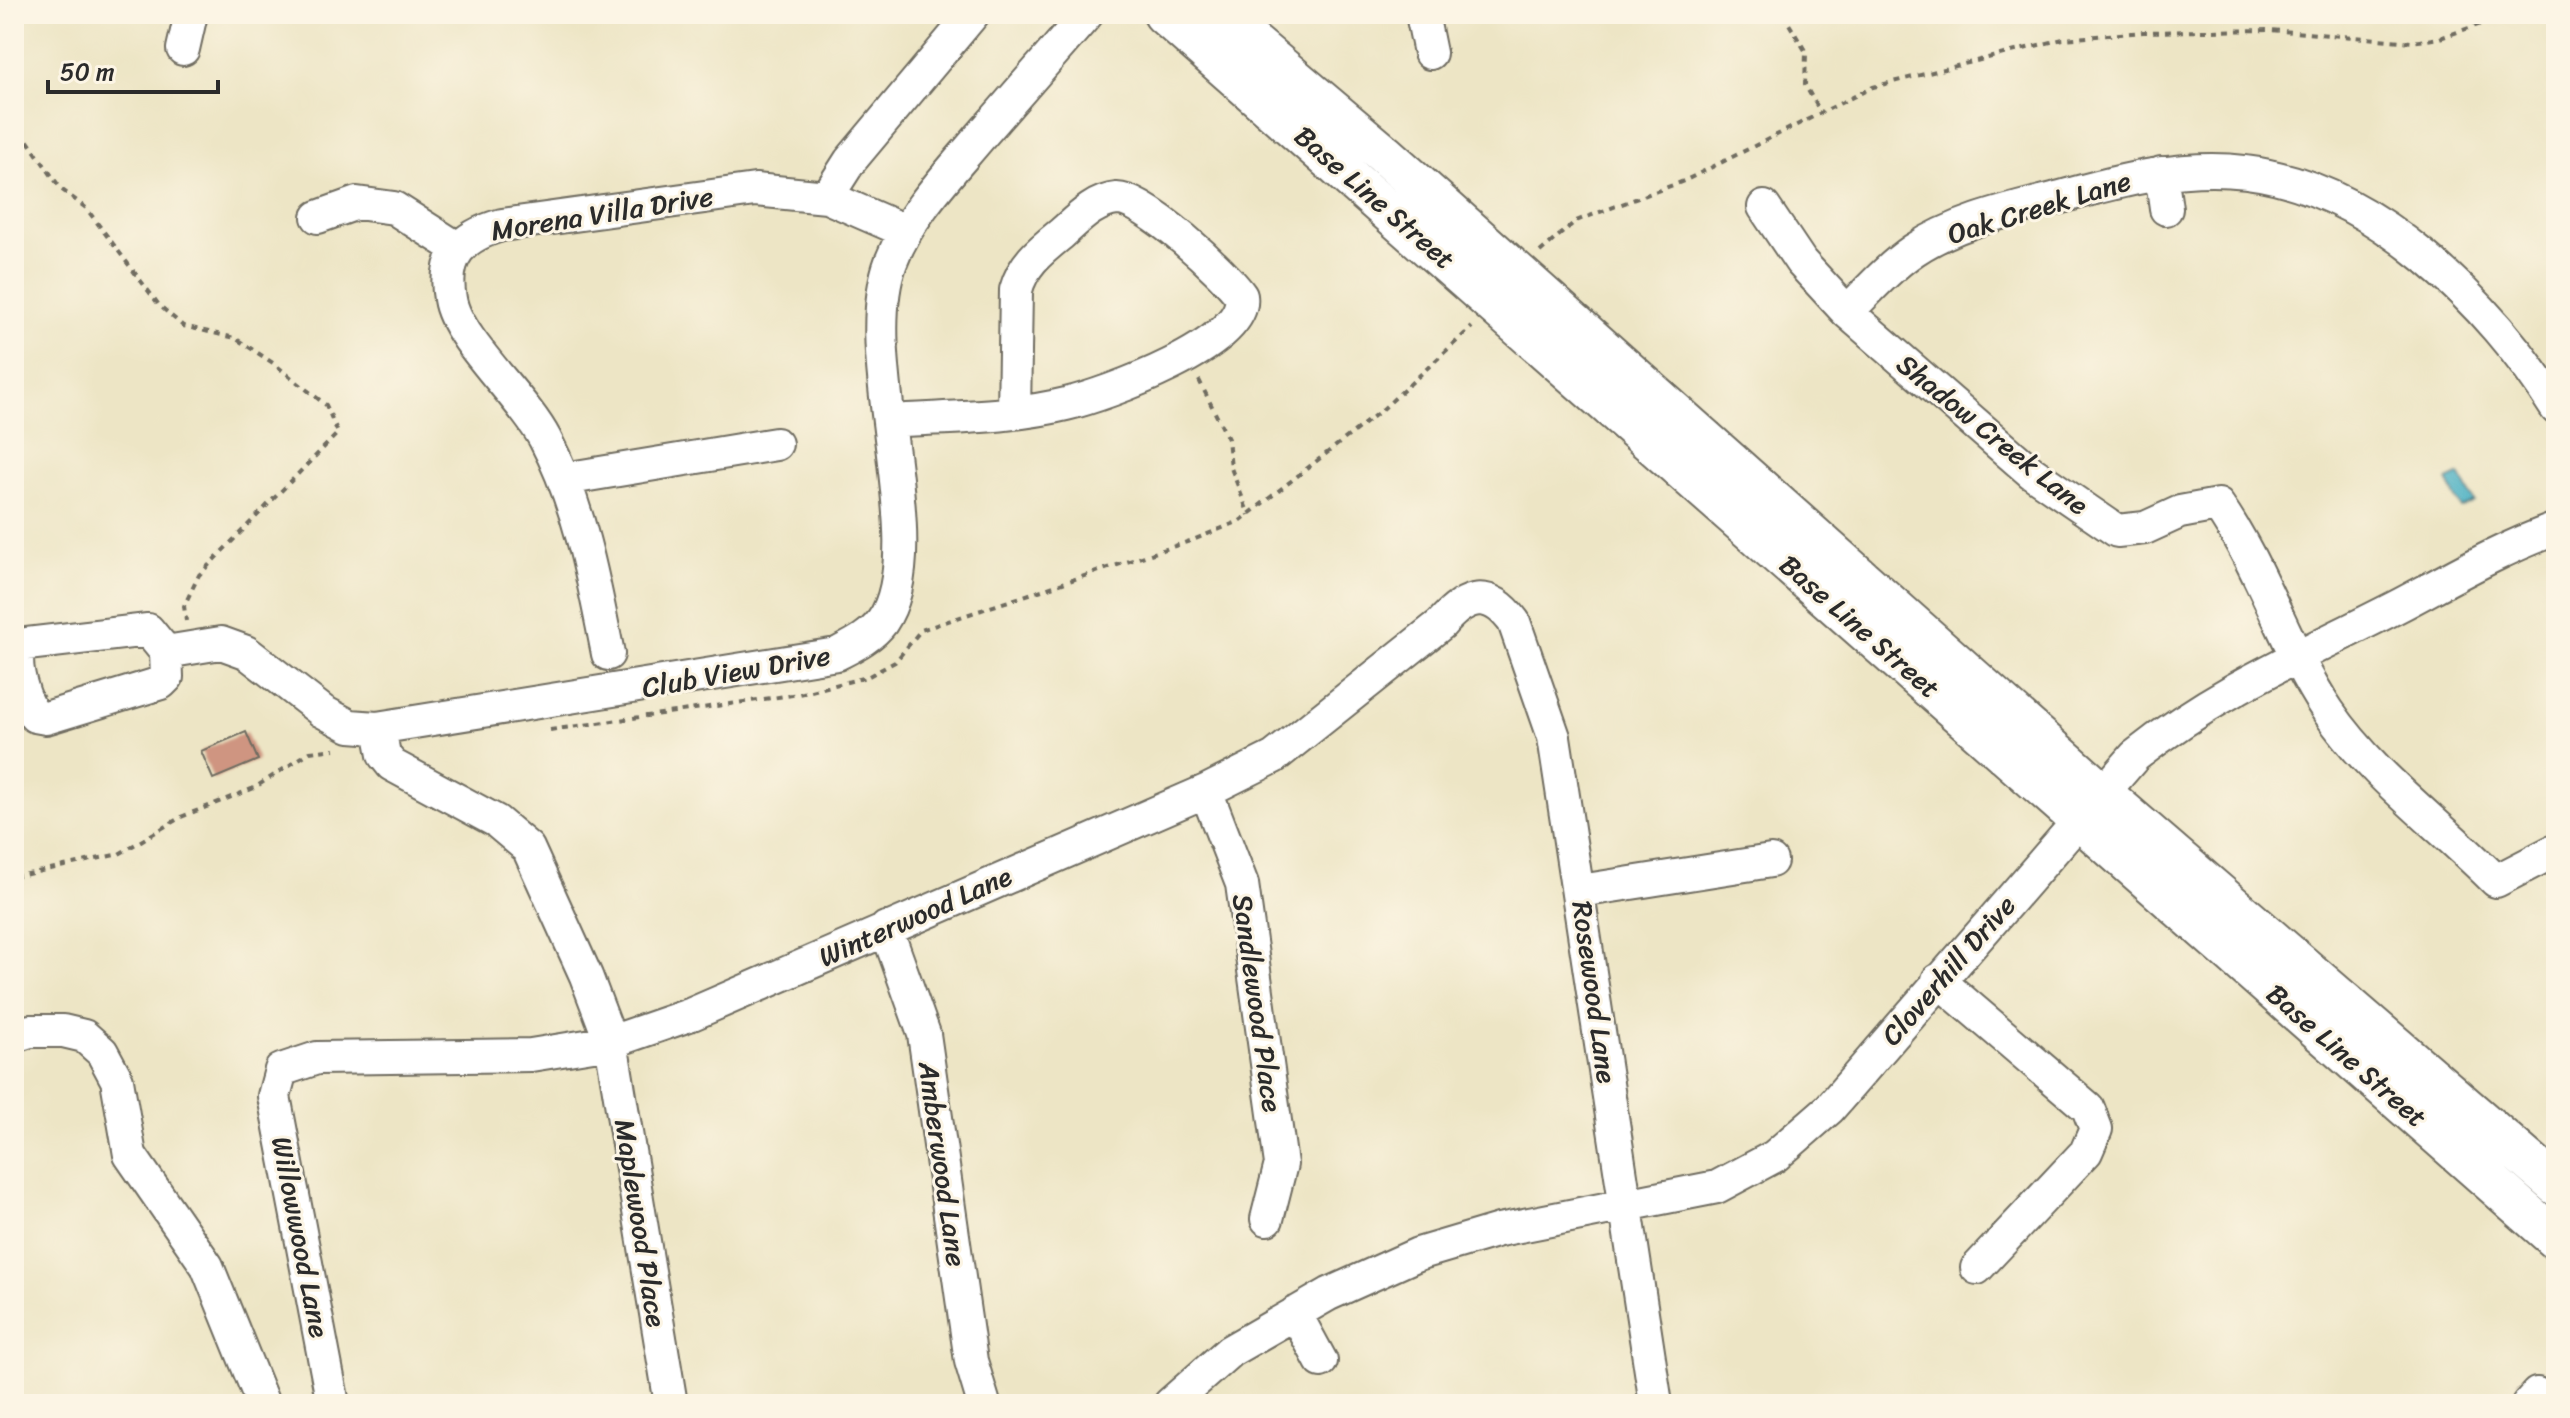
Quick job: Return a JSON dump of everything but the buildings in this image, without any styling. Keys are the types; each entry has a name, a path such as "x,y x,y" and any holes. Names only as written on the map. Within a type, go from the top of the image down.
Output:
{"main road":[{"name":"Base Line Street","path":"1164,14 2091,807 2556,1185"},
{"name":"Base Line Street","path":"1218,14 1396,164 2556,1239"}],"street":[{"path":"183,49 191,14"},
{"path":"827,197 850,161 973,14"},
{"name":"Club View Drive","path":"178,650 221,643 246,652 322,711 350,726 379,728 837,654 860,642 881,622 895,590 899,537 880,313 890,264 905,231 945,178 1087,14"},
{"path":"1422,14 1430,53"},
{"name":"Oak Creek Lane","path":"1847,312 1913,250 1963,225 2161,173 2247,172 2295,184 2334,199 2371,220 2431,263 2486,315 2525,360 2556,408"},
{"name":"Oak Creek Lane","path":"2161,173 2166,209"},
{"name":"Morena Villa Drive","path":"608,654 594,583 564,479 544,436 462,327 450,301 449,279 457,248 476,232 502,225 755,190 827,197 905,231"},
{"path":"889,421 1014,413 1067,404 1187,357 1229,327 1238,315 1241,296 1223,276 1152,215 1133,203 1119,199 1093,207 1036,255 1021,273 1016,290 1014,413"},
{"path":"318,217 357,203 394,208 457,248"},
{"name":"Shadow Creek Lane","path":"1764,207 1801,262 1847,312 2031,472 2117,531 2145,528 2180,512 2218,505 2245,543 2294,656 2329,712 2361,753 2496,881 2556,850"},
{"path":"564,479 776,444"},
{"name":"Cloverhill Drive","path":"1170,1404 1230,1351 1329,1294 1418,1254 1499,1230 1717,1187 1775,1156 1829,1109 2135,756 2183,718 2294,656 2397,607 2508,546 2556,529"},
{"name":"Winterwood Lane","path":"281,1070 317,1058 531,1055 611,1042 692,1014 1206,791 1274,757 1441,624 1456,607 1471,599 1487,600"},
{"name":"Rosewood Lane","path":"1487,600 1503,607 1514,622 1554,737 1580,891 1656,1404"},
{"name":"Maplewood Place","path":"379,728 384,755 392,765 496,821 528,848 586,976 611,1042 671,1404"},
{"name":"Sandlewood Place","path":"1206,791 1242,884 1281,1164 1267,1219"},
{"path":"1580,891 1771,861"},
{"name":"Amberwood Lane","path":"886,928 924,1034 971,1361 984,1404"},
{"path":"1938,980 2088,1108 2096,1129 2086,1152 1977,1268"},
{"path":"14,1036 30,1031 63,1031 84,1036 102,1052 117,1080 130,1155 207,1266 263,1404"},
{"name":"Willowwood Lane","path":"281,1070 274,1096 333,1404"},
{"path":"1295,1313 1321,1361"},
{"path":"2528,1404 2537,1394 2549,1404"}],"path":[{"path":"1783,14 1806,52 1805,85 1821,113"},
{"path":"1537,254 1576,221 1684,181 1873,87 2063,39 2143,32 2270,30 2412,42 2440,38 2510,14"},
{"path":"14,121 61,189 86,208 159,305 183,326 235,338 273,363 326,405 338,433 199,575 184,606 178,650"},
{"path":"1187,357 1228,439 1231,468 1249,515"},
{"path":"313,737 319,751"}],"water":[{"path":"2460,475 2474,502 2461,508 2447,481"}]}
